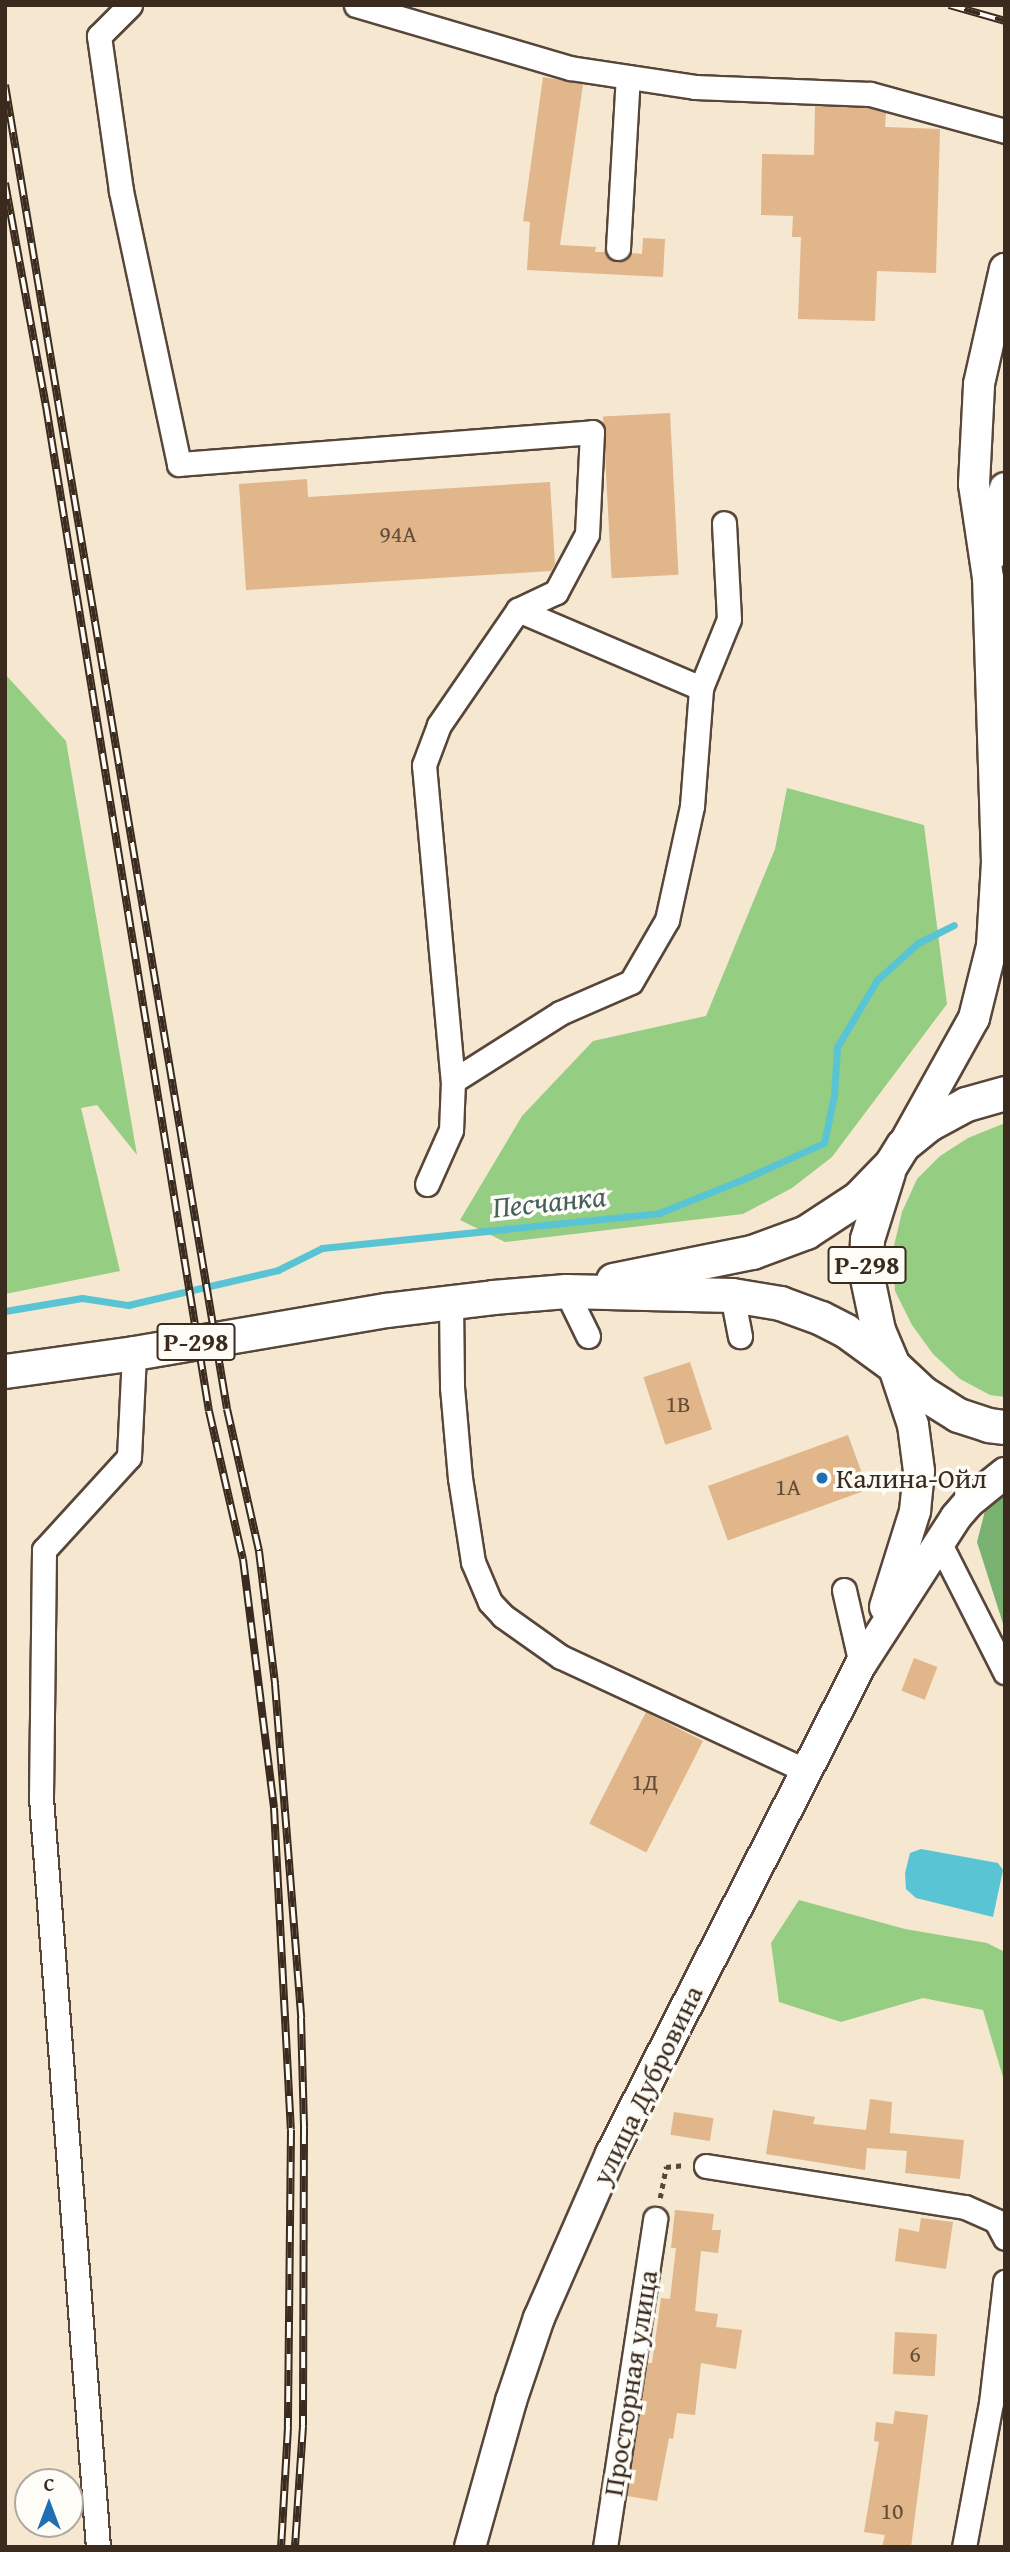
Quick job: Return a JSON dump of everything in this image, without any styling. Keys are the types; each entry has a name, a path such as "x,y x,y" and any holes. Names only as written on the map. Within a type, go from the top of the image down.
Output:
{"highway":[{"name":"Р-298","path":"5,1371 134,1353 386,1310 566,1291 776,1246 806,1232 858,1198 897,1155 946,1113 986,1097 1005,1093"},
{"name":"Р-298","path":"893,1365 878,1330 866,1273 867,1239 873,1216 897,1155"},
{"name":"Р-298","path":"566,1291 732,1295 803,1310 846,1331 893,1365 923,1393 958,1415 988,1425 1005,1426"}],"main road":[{"path":"897,1155 963,1042 981,998 992,946 997,863 988,578 974,484 979,384 1005,269"},
{"path":"988,578 1005,488"},
{"path":"997,863 1005,905"},
{"path":"867,1654 915,1511 918,1492 918,1451 893,1365"},
{"path":"867,1654 939,1542 969,1502 1005,1473"},
{"name":"улица Дубровина","path":"470,2547 511,2401 539,2318 611,2154 804,1770 867,1654"}],"street":[{"path":"130,5 99,36 121,191 180,464 592,432 587,534 556,592 518,610 439,725 424,765 453,1081 451,1130 427,1184"},
{"path":"356,5 570,68 695,87 870,93 1005,131"},
{"path":"618,248 628,77"},
{"path":"453,1081 560,1013 631,982 667,920 692,806 701,688 729,620 724,523"},
{"path":"518,610 701,688"},
{"path":"566,1291 588,1336"},
{"path":"732,1295 740,1336"},
{"path":"451,1302 452,1387 460,1479 473,1562 490,1602 503,1616 561,1657 804,1770"},
{"path":"99,2547 41,1797 44,1550 129,1457 134,1353"},
{"path":"939,1542 1005,1672"},
{"path":"844,1590 867,1654"},
{"path":"706,2166 965,2207 996,2221 1005,2238"},
{"name":"Просторная улица","path":"605,2547 655,2219"},
{"path":"964,2547 990,2403 1005,2282"}],"path":[{"path":"655,2219 666,2167 676,2164 706,2166"}],"green space":[{"path":"5,674 66,741 137,1155 97,1105 81,1108 120,1271 5,1294"},
{"path":"787,788 924,825 947,1004 832,1157 792,1188 743,1214 505,1242 460,1220 522,1116 593,1041 706,1016 775,849"},
{"path":"1005,1123 1005,1397 990,1395 960,1379 933,1354 912,1325 895,1291 893,1250 902,1212 917,1179 940,1156 968,1138"},
{"path":"1005,1495 1005,1630 977,1542 987,1503"},
{"path":"799,1900 905,1929 987,1943 1005,1952 1005,2084 983,2010 923,1998 841,2022 779,2002 771,1943"}],"water":[{"path":"921,1849 998,1863 1003,1870 993,1917 916,1898 906,1889 905,1873 910,1853"}],"building":[{"path":"543,77 583,84 560,245 596,247 595,252 605,252 610,259 618,262 625,260 631,253 642,254 643,238 665,239 663,277 527,270 530,222 523,221"},
{"path":"815,106 868,108 886,113 885,127 940,129 936,273 877,271 875,321 798,319 801,237 792,237 793,216 761,215 762,154 814,155"},
{"path":"670,413 678,575 612,578 603,417"},
{"path":"307,479 308,497 550,482 555,564 551,571 246,590 239,484"},
{"path":"690,1362 712,1430 665,1445 643,1377"},
{"path":"848,1435 868,1490 728,1540 708,1486"},
{"path":"914,1658 937,1667 925,1700 901,1691"},
{"path":"646,1712 703,1741 646,1852 589,1823"},
{"path":"870,2099 892,2102 890,2133 964,2140 960,2179 905,2173 907,2151 867,2148 865,2170 766,2154 773,2110 815,2117 813,2124 866,2130"},
{"path":"674,2112 714,2118 710,2141 670,2135"},
{"path":"675,2210 714,2214 712,2230 721,2230 718,2253 701,2251 695,2311 718,2314 716,2327 742,2330 736,2369 701,2363 695,2415 677,2413 673,2439 669,2438 657,2501 627,2496 647,2363 652,2363 661,2298 670,2299 676,2248 671,2248"},
{"path":"921,2218 953,2222 946,2269 895,2261 899,2228 919,2232"},
{"path":"895,2332 937,2334 935,2376 893,2374"},
{"path":"895,2411 928,2415 911,2547 882,2547 885,2535 864,2532 879,2442 874,2441 876,2422 893,2424"}],"waterway":[{"name":"Песчанка","path":"5,1311 82,1298 128,1305 278,1270 322,1248 659,1213 746,1178 824,1143 834,1095 837,1047 877,980 918,943 954,925"}],"railway":[{"path":"949,5 1005,21"},
{"path":"5,85 227,1409 259,1551 275,1684 301,2018 304,2128 303,2426 295,2547"},
{"path":"5,183 46,406 209,1411 243,1559 274,1808 291,2130 288,2427 281,2547"}],"place":[{"name":"Калина-Ойл","path":"822,1478"}]}
